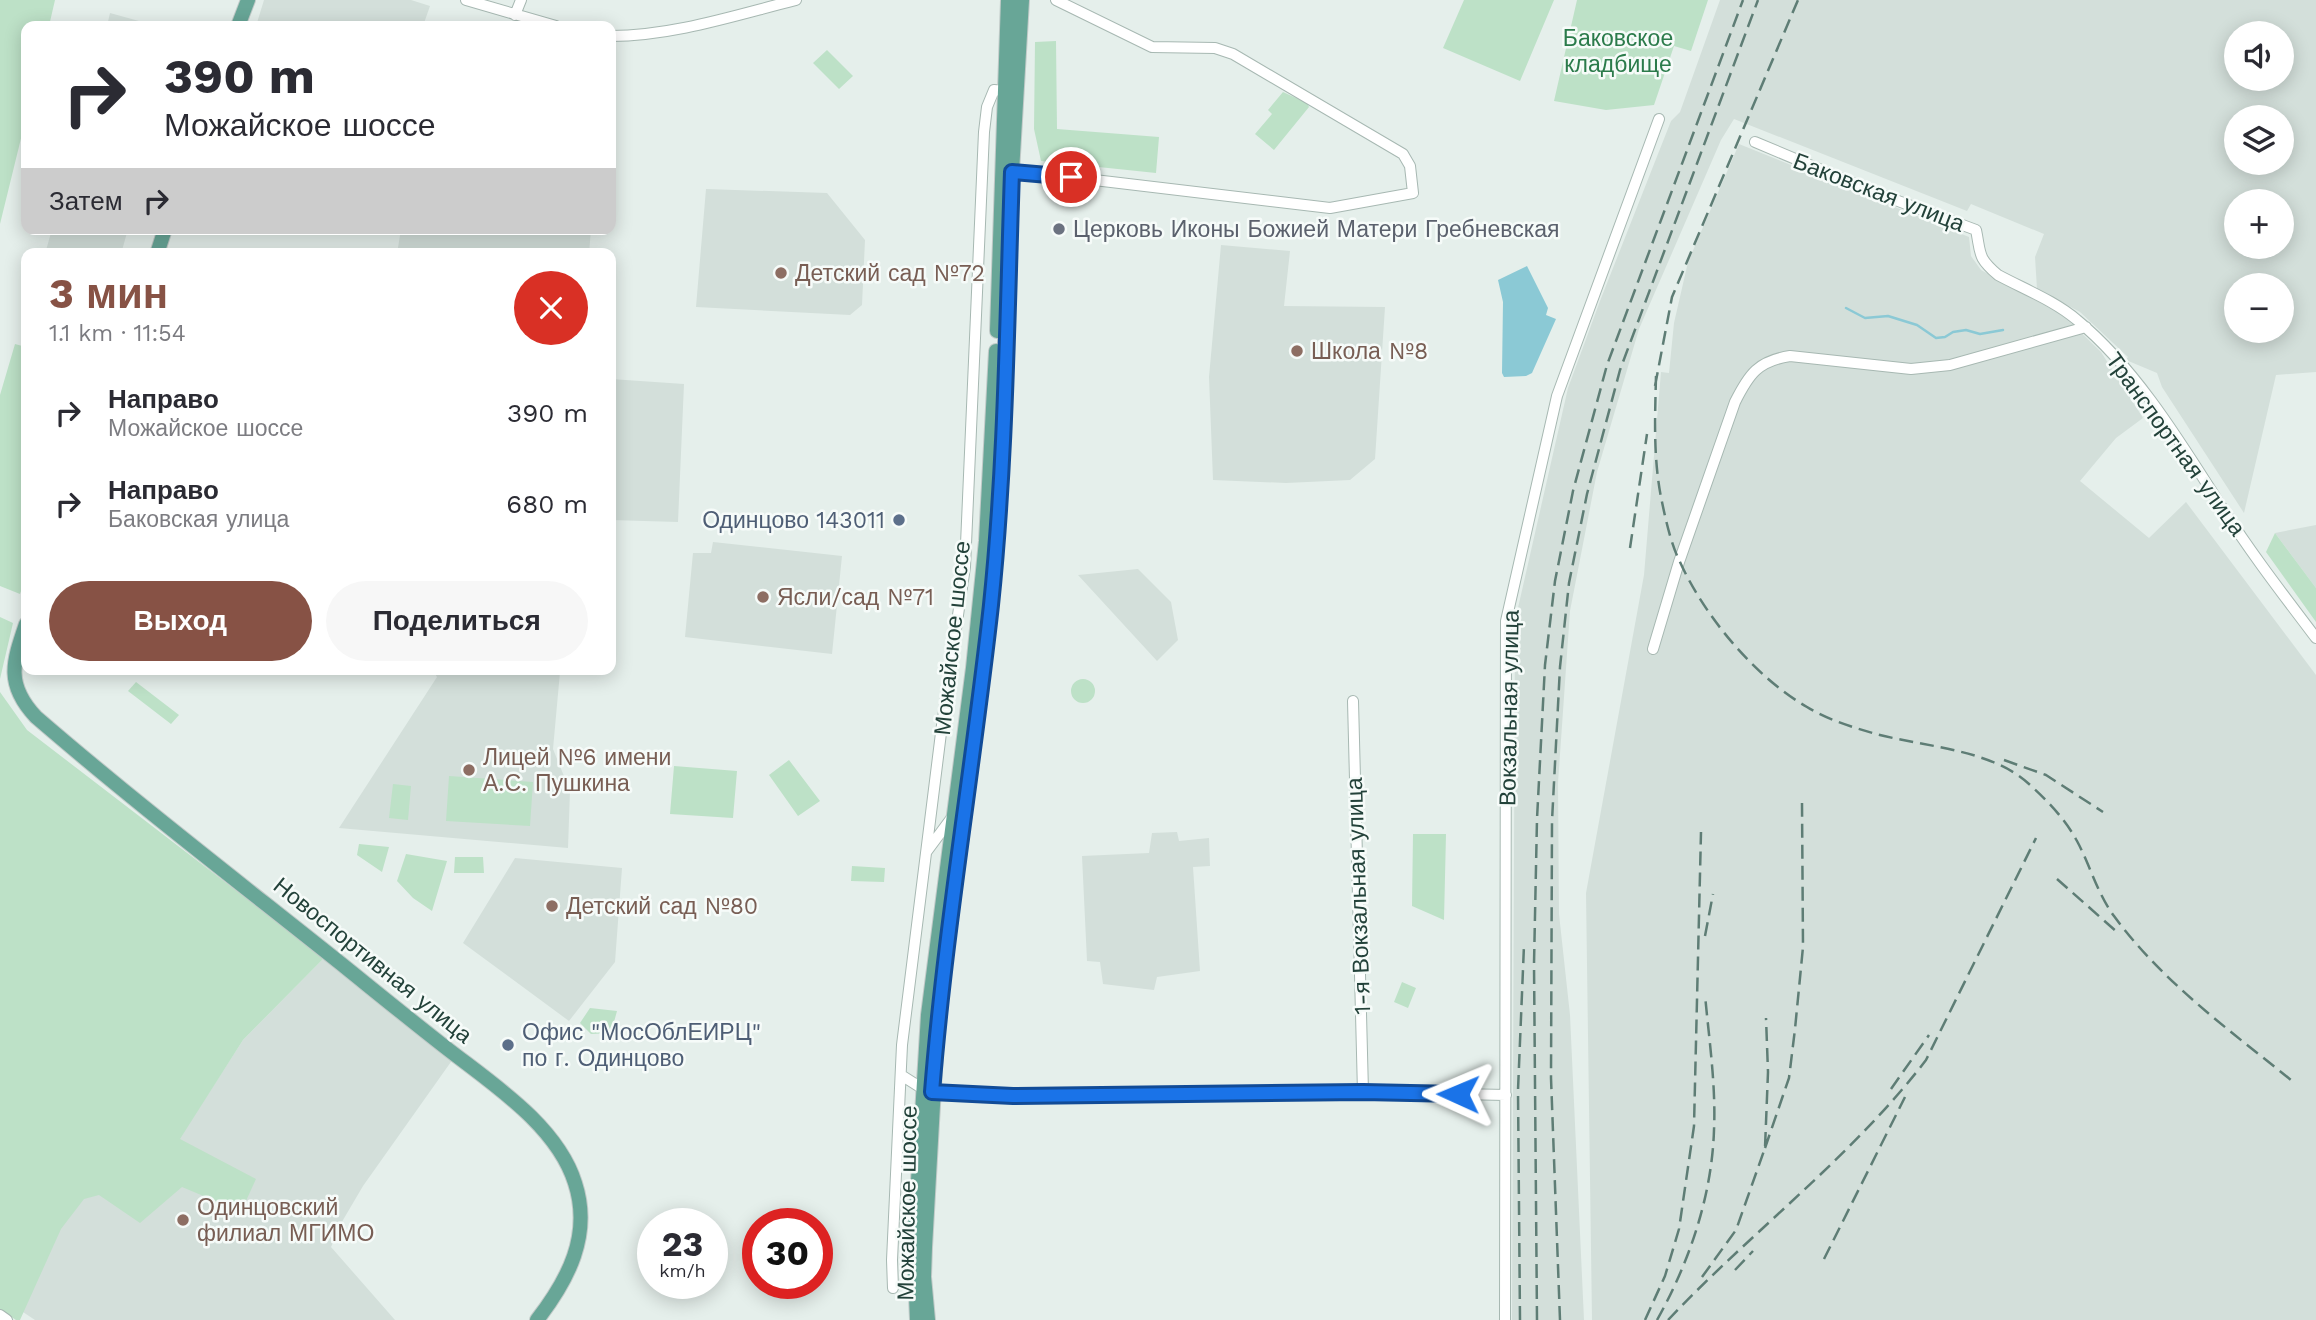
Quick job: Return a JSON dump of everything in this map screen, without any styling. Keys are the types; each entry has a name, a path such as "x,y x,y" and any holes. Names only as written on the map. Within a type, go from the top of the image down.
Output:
{"main road":[{"path":"240,21 248,0"},
{"name":"Можайское шоссе","path":"928,1320 924,1277 928,1015 973,668 986,541 997,333 999,91 1008,0"},
{"name":"Можайское шоссе","path":"917,1320 914,1247 928,1091 975,736 997,542 1022,0"},
{"name":"Новоспортивная улица","path":"21,640 14,663 16,687 21,699 36,717 486,1079 545,1132 559,1150 575,1182 579,1198 580,1226 576,1254 567,1275 537,1320"}],"street":[{"path":"466,0 538,21"},
{"path":"516,15 521,0"},
{"path":"616,36 645,34 721,19 796,0"},
{"path":"1012,172 1330,208 1413,193 1410,166 1403,154 1233,54 1215,48 1152,47 1056,0"},
{"path":"893,1288 901,1075 908,997 965,567 982,157 987,107 999,91"},
{"name":"Вокзальная улица","path":"1505,1320 1506,621 1557,396 1659,120"},
{"name":"Баковская улица","path":"1755,142 1874,192 1972,228 1977,233 1979,253 1998,275 2075,318 2086,327"},
{"path":"1653,649 1679,562 1735,402 1747,379 1770,359 1790,356 1911,369 1950,365 2086,327"},
{"name":"Транспортная улица","path":"2086,327 2108,348 2136,382 2201,472 2214,496 2277,587 2316,638"},
{"name":"1-я Вокзальная улица","path":"1353,701 1363,1092"},
{"path":"927,851 954,813"},
{"path":"901,1075 928,1091 1013,1096 1363,1092 1506,1095"},
{"path":"0,1315 7,1320"}],"shaded area":[{"path":"264,0 411,0 430,6 425,21 258,21"},
{"path":"1720,0 2316,0 2316,372 2276,375 2244,513 2162,387 2157,373 2126,360 2128,357 2080,312 2037,289 2035,257 2044,234 1971,204 1967,211 1734,119 1721,140 1639,329 1597,472 1570,611 1558,783 1559,914 1570,1015 1584,1320 1512,1320 1515,621 1568,388 1671,121 1680,112"},
{"path":"110,13 139,21 108,21"},
{"path":"1739,144 1969,237 1971,256 1981,270 2064,316 2101,352 2143,418 2116,438 2080,481 2149,538 2186,502 2316,675 2316,1320 1592,1320 1586,893 1644,575 1661,372 1669,373 1674,323 1688,262"},
{"name":"Детский сад №72","path":"706,189 827,193 865,240 862,305 850,315 696,307"},
{"path":"50,235 126,235 123,248 47,248"},
{"path":"400,235 591,235 589,248 398,248"},
{"name":"Школа №8","path":"1221,245 1290,251 1284,306 1385,307 1375,459 1350,480 1286,483 1213,480 1209,377"},
{"path":"616,379 684,384 678,522 616,520"},
{"path":"2316,525 2316,588 2275,533"},
{"name":"Ясли/сад №71","path":"713,542 842,556 832,654 685,637 693,553 711,553"},
{"path":"1138,569 1171,602 1178,640 1157,661 1078,575"},
{"name":"Лицей №6 имени А.С. Пушкина","path":"436,675 560,675 553,749 570,791 568,848 339,828"},
{"path":"1177,832 1179,841 1209,838 1210,866 1193,867 1200,971 1157,977 1154,990 1103,984 1100,962 1087,961 1082,856 1149,853 1152,833"},
{"name":"Детский сад №80","path":"515,858 622,868 615,962 569,1021 463,943"},
{"path":"324,958 453,1059 363,1186 331,1247 395,1320 35,1320 20,1310 48,1246 84,1193 179,1139 243,1040"}],"green space":[{"path":"0,0 55,0 50,21 21,21 21,138 0,224"},
{"path":"1464,0 1554,0 1520,81 1443,48"},
{"name":"Баковское кладбище","path":"1577,0 1708,0 1691,51 1674,46 1654,105 1606,110 1554,101"},
{"path":"1056,41 1057,129 1159,137 1156,173 1041,161 1034,129 1035,42"},
{"path":"827,50 853,76 839,89 813,63"},
{"path":"1283,92 1307,103 1309,107 1274,150 1255,134 1272,114 1268,110"},
{"path":"15,344 21,346 20,594 0,586 0,395"},
{"path":"2275,533 2316,588 2316,622 2266,552"},
{"path":"0,617 13,623 0,679"},
{"path":"1083,679 1094,686 1095,691 1088,702 1083,703 1072,696 1071,691 1078,680"},
{"path":"136,682 179,715 171,724 128,691"},
{"path":"0,692 27,730 324,958 243,1040 180,1139 256,1179 245,1203 232,1208 182,1187 140,1223 99,1195 84,1199 61,1229 20,1320 0,1309"},
{"path":"789,760 820,801 798,816 769,775"},
{"path":"674,766 737,771 733,818 670,814"},
{"path":"449,776 533,782 530,826 446,821"},
{"path":"393,784 411,786 408,820 389,818"},
{"path":"1413,834 1446,834 1444,920 1412,906"},
{"path":"359,844 389,847 382,872 357,855"},
{"path":"406,854 447,861 432,911 413,898 397,881"},
{"path":"455,857 483,857 484,873 454,873"},
{"path":"852,866 885,868 884,882 851,881"},
{"path":"1402,982 1416,988 1408,1008 1394,1002"},
{"path":"590,1008 617,1011 611,1033 591,1034 580,1023"}],"water":[{"path":"1527,266 1548,308 1546,315 1556,319 1532,373 1526,376 1504,377 1503,302 1498,280"}],"waterway":[{"path":"1846,308 1865,318 1888,316 1917,325 1936,338 1966,330 1980,334 2003,330"}],"railway":[{"path":"1537,1320 1534,964 1537,819 1545,665 1555,581 1573,491 1607,365 1743,0"},
{"path":"1560,1320 1551,1078 1552,821 1560,667 1569,583 1587,494 1620,370 1758,0"},
{"path":"1655,386 1672,297 1798,0"},
{"path":"1656,376 1657,471 1669,532 1691,583 1733,644 1769,679 1823,716 1876,734 1977,756 2014,772 2043,797 2072,833 2108,907 2133,940 2199,1006 2296,1084"},
{"path":"1630,548 1647,434"},
{"path":"2004,760 2046,775 2103,812"},
{"path":"1765,1148 1789,1078 1795,1029 1803,947 1802,803"},
{"path":"1645,1320 1665,1276 1679,1229 1694,1126 1701,832"},
{"path":"1668,1320 1834,1162 1897,1096 1926,1060 2036,838"},
{"path":"2057,879 2117,932"},
{"path":"1705,936 1713,894"},
{"path":"1520,1320 1518,1090 1524,945"},
{"path":"1657,1320 1689,1252 1709,1180 1714,1113 1705,995"},
{"path":"1702,1277 1736,1230 1765,1148 1768,1072 1766,1018"},
{"path":"1891,1089 1929,1035"},
{"path":"1824,1259 1905,1097"},
{"path":"1735,1270 1753,1251"}],"place":[{"name":"Церковь Иконы Божией Матери Гребневская","path":"1059,229"},
{"name":"Детский сад №72","path":"781,273"},
{"name":"Школа №8","path":"1297,351"},
{"name":"Одинцово 143011","path":"899,520"},
{"name":"Ясли/сад №71","path":"763,597"},
{"name":"Лицей №6 имени А.С. Пушкина","path":"469,770"},
{"name":"Детский сад №80","path":"552,906"},
{"name":"Офис \"МосОблЕИРЦ\" по г. Одинцово","path":"508,1045"},
{"name":"Одинцовский филиал МГИМО","path":"183,1220"}],"route":[{"path":"1071,177 1012,172 997,542 975,736 944,968 932,1092 1013,1096 1363,1092 1458,1094"}]}
